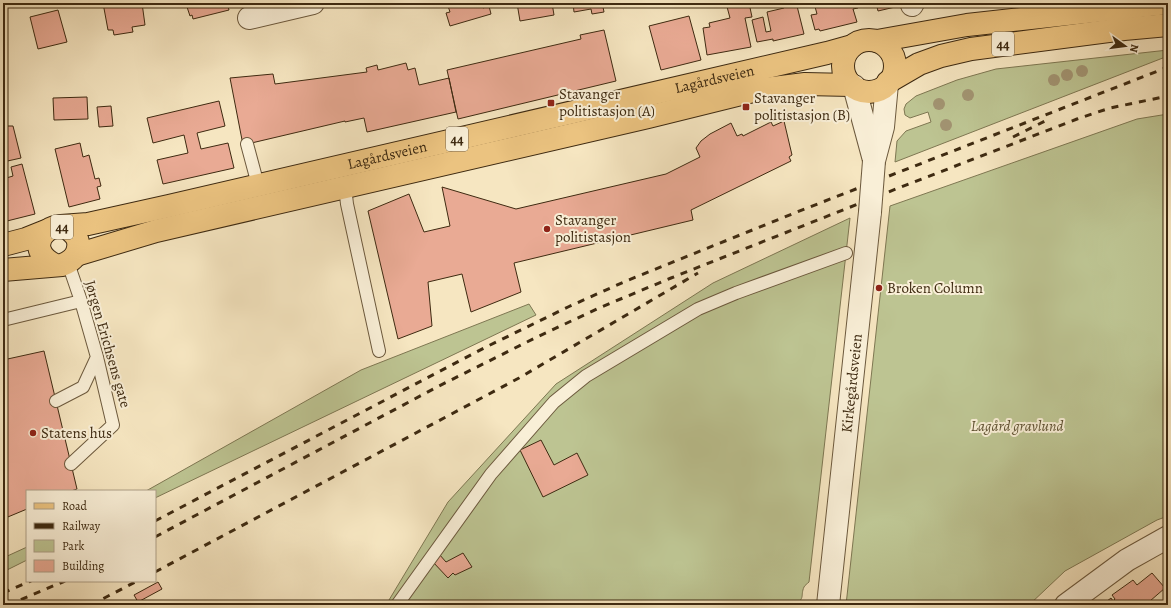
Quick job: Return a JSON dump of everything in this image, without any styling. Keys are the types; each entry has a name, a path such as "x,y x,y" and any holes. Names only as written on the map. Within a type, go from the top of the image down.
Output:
{"main road":[{"name":"44","path":"852,46 860,41 878,41 968,25 1167,3"},
{"name":"44","path":"852,86 859,90 868,92 882,88 919,64 941,56 971,49 1124,29 1168,25"},
{"path":"878,41 891,52 894,61 894,70 888,83"},
{"path":"852,46 846,54 843,62 846,78 852,86"},
{"name":"Lagårdsveien","path":"3,245 26,239 53,229 88,224 852,46"},
{"name":"Lagårdsveien","path":"3,270 66,261 156,231 648,117 757,90 805,84 852,86"},
{"name":"44","path":"53,229 71,231 76,236 78,248 66,261 46,261 40,250 39,244 41,236 53,229"}],"street":[{"path":"248,18 313,3"},
{"name":"Kirkegårdsveien","path":"828,605 870,212 874,161 883,127 888,83"},
{"name":"Kirkegårdsveien","path":"852,86 874,161"},
{"path":"1066,605 1127,560 1167,541"}],"lane":[{"path":"247,144 252,169 258,185"},
{"path":"345,188 347,204 379,351"},
{"path":"397,605 491,474 554,402 586,376 698,309 736,293 846,253"},
{"name":"Jørgen Erichsens gate","path":"66,261 81,301 97,358 113,425 71,464"},
{"path":"3,320 81,301"},
{"path":"56,401 83,387 97,358"}],"green space":[{"path":"1168,50 1168,56 895,162 897,141 906,131 931,122 928,112 910,118 905,115 904,109 906,104 916,96 957,80 996,69"},
{"name":"Lagård gravlund","path":"1168,114 1168,516 1157,520 1065,571 1029,605 846,605 890,206 1137,119"},
{"path":"850,218 809,582 805,585 801,599 798,603 794,605 386,605 448,502 556,384 713,283"},
{"path":"529,304 536,315 156,498 156,490 148,490 361,370"},
{"path":"26,547 26,560 3,572 3,558"}],"building":[{"path":"103,3 142,3 145,25 132,27 133,32 114,35 113,30 108,30"},
{"path":"189,3 227,3 229,10 193,19 192,15 190,16 187,7 190,6"},
{"path":"447,3 481,3 483,8 489,6 491,14 450,26 446,13 450,12"},
{"path":"517,3 552,3 554,15 520,21"},
{"path":"573,3 605,3 605,7 603,7 604,12 592,14 591,9 574,12"},
{"path":"726,3 749,3 752,17 745,18 751,47 707,55 703,28 710,27 709,23 730,18"},
{"path":"783,3 803,3 797,6 804,34 773,41 773,39 757,42 752,20 763,17 766,32 771,31 767,12 784,8"},
{"path":"814,3 857,3 858,8 853,9 857,22 820,31 819,29 815,30 811,15 817,14"},
{"path":"876,3 908,3 908,4 878,11"},
{"path":"58,10 67,42 38,49 30,17"},
{"path":"689,16 701,60 661,70 649,26"},
{"path":"604,30 616,81 458,119 447,70 581,39 580,35"},
{"path":"406,63 408,70 415,68 419,85 449,78 456,112 367,132 364,118 345,121 243,145 230,78 273,74 275,84 367,72 366,68 377,65 378,70"},
{"path":"87,97 88,119 54,120 53,98"},
{"path":"219,101 225,126 197,133 201,149 228,143 234,168 163,184 157,160 188,153 184,135 153,143 147,118"},
{"path":"111,106 113,126 99,127 97,107"},
{"name":"Stavanger politistasjon","path":"784,121 792,155 789,157 791,161 691,210 693,220 514,263 521,292 471,312 462,274 428,282 432,326 398,339 368,211 409,194 424,232 450,226 442,187 516,209 666,174 700,157 696,148 701,141 710,134 731,123 737,136 742,134 743,136 771,122 773,126"},
{"path":"3,126 13,126 21,158 3,162"},
{"path":"80,143 83,157 89,155 95,179 99,178 101,186 97,187 100,199 69,207 55,149"},
{"path":"22,164 35,214 3,222 3,179 13,176 11,167"},
{"name":"Statens hus","path":"44,351 77,489 26,490 26,509 3,519 3,360"},
{"path":"541,440 554,465 577,453 588,475 543,497 520,450"},
{"path":"463,553 472,567 455,575 453,573 448,578 432,561 439,554 446,562"},
{"path":"1152,573 1165,588 1150,601 1152,603 1149,605 1102,605 1111,598 1113,601 1115,599 1112,595 1133,580 1137,585"},
{"path":"158,582 162,589 138,602 134,595"}],"railway":[{"path":"156,520 484,348 568,307 626,281 797,212 1168,67"},
{"path":"156,536 439,386 599,308 896,189 1077,119 1110,108 1168,96"},
{"path":"1013,137 1049,119"},
{"path":"156,571 519,378 698,273"},
{"path":"3,593 29,582"},
{"path":"8,605 63,582"},
{"path":"91,605 135,582"}],"place":[{"name":"Stavanger politistasjon (A)","path":"551,103"},
{"name":"Stavanger politistasjon (B)","path":"746,107"},
{"name":"Stavanger politistasjon","path":"547,229"},
{"name":"Broken Column","path":"879,288"},
{"name":"Statens hus","path":"33,433"}]}
